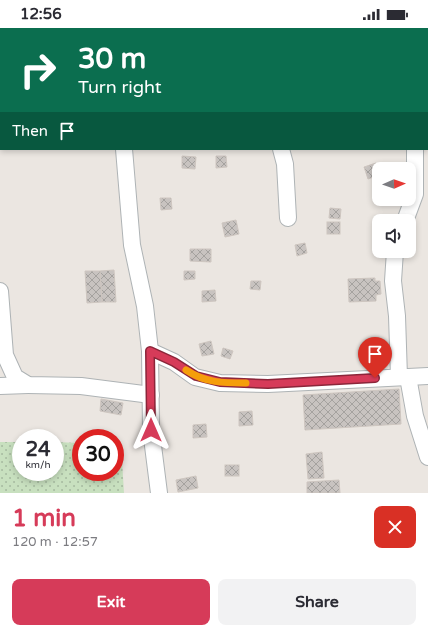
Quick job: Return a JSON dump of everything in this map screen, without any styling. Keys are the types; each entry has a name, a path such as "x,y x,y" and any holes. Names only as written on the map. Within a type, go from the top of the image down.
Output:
{"street":[{"path":"124,150 132,245 145,306 150,351 151,430 159,493"},
{"path":"281,150 286,171 288,218"},
{"path":"408,214 415,194 415,150"},
{"path":"395,258 393,281 403,377 428,458"},
{"path":"0,291 5,355 15,377 28,385"},
{"path":"150,351 174,362 196,376 220,382 268,384 428,376"},
{"path":"0,386 81,386 151,395"}],"green space":[{"path":"0,442 12,442 12,481 64,481 64,442 72,443 72,481 123,481 124,493 0,493"}],"building":[{"path":"182,156 196,157 195,169 182,168"},
{"path":"216,156 226,156 227,167 216,168"},
{"path":"372,164 372,178 368,179 364,167"},
{"path":"160,198 171,198 172,209 161,210"},
{"path":"330,208 341,209 340,219 329,218"},
{"path":"236,220 239,234 225,237 222,223"},
{"path":"327,222 340,222 340,234 327,234"},
{"path":"305,243 307,253 297,256 295,245"},
{"path":"190,249 211,249 211,262 190,261"},
{"path":"114,270 116,302 102,302 100,271"},
{"path":"85,271 100,271 102,302 87,303"},
{"path":"184,271 195,271 195,279 184,280"},
{"path":"375,278 375,281 380,281 381,294 376,295 376,301 349,302 348,279"},
{"path":"251,281 261,281 260,290 250,289"},
{"path":"215,290 216,301 202,302 202,291"},
{"path":"211,341 214,354 202,356 199,344"},
{"path":"223,348 233,351 230,359 221,356"},
{"path":"374,350 387,350 387,361 374,361"},
{"path":"399,389 401,424 305,430 303,395"},
{"path":"101,399 123,403 121,415 100,411"},
{"path":"252,411 253,425 239,426 239,412"},
{"path":"206,424 207,437 193,438 193,425"},
{"path":"322,452 324,478 308,479 306,454"},
{"path":"225,465 239,465 239,476 225,476"},
{"path":"196,476 198,488 178,492 176,480"},
{"path":"339,480 340,493 307,493 307,482"}],"slow traffic":[{"path":"186,370 196,376 211,381 246,383"}],"route":[{"path":"151,430 150,351 174,362 196,376 211,381 268,384 375,378"}]}
